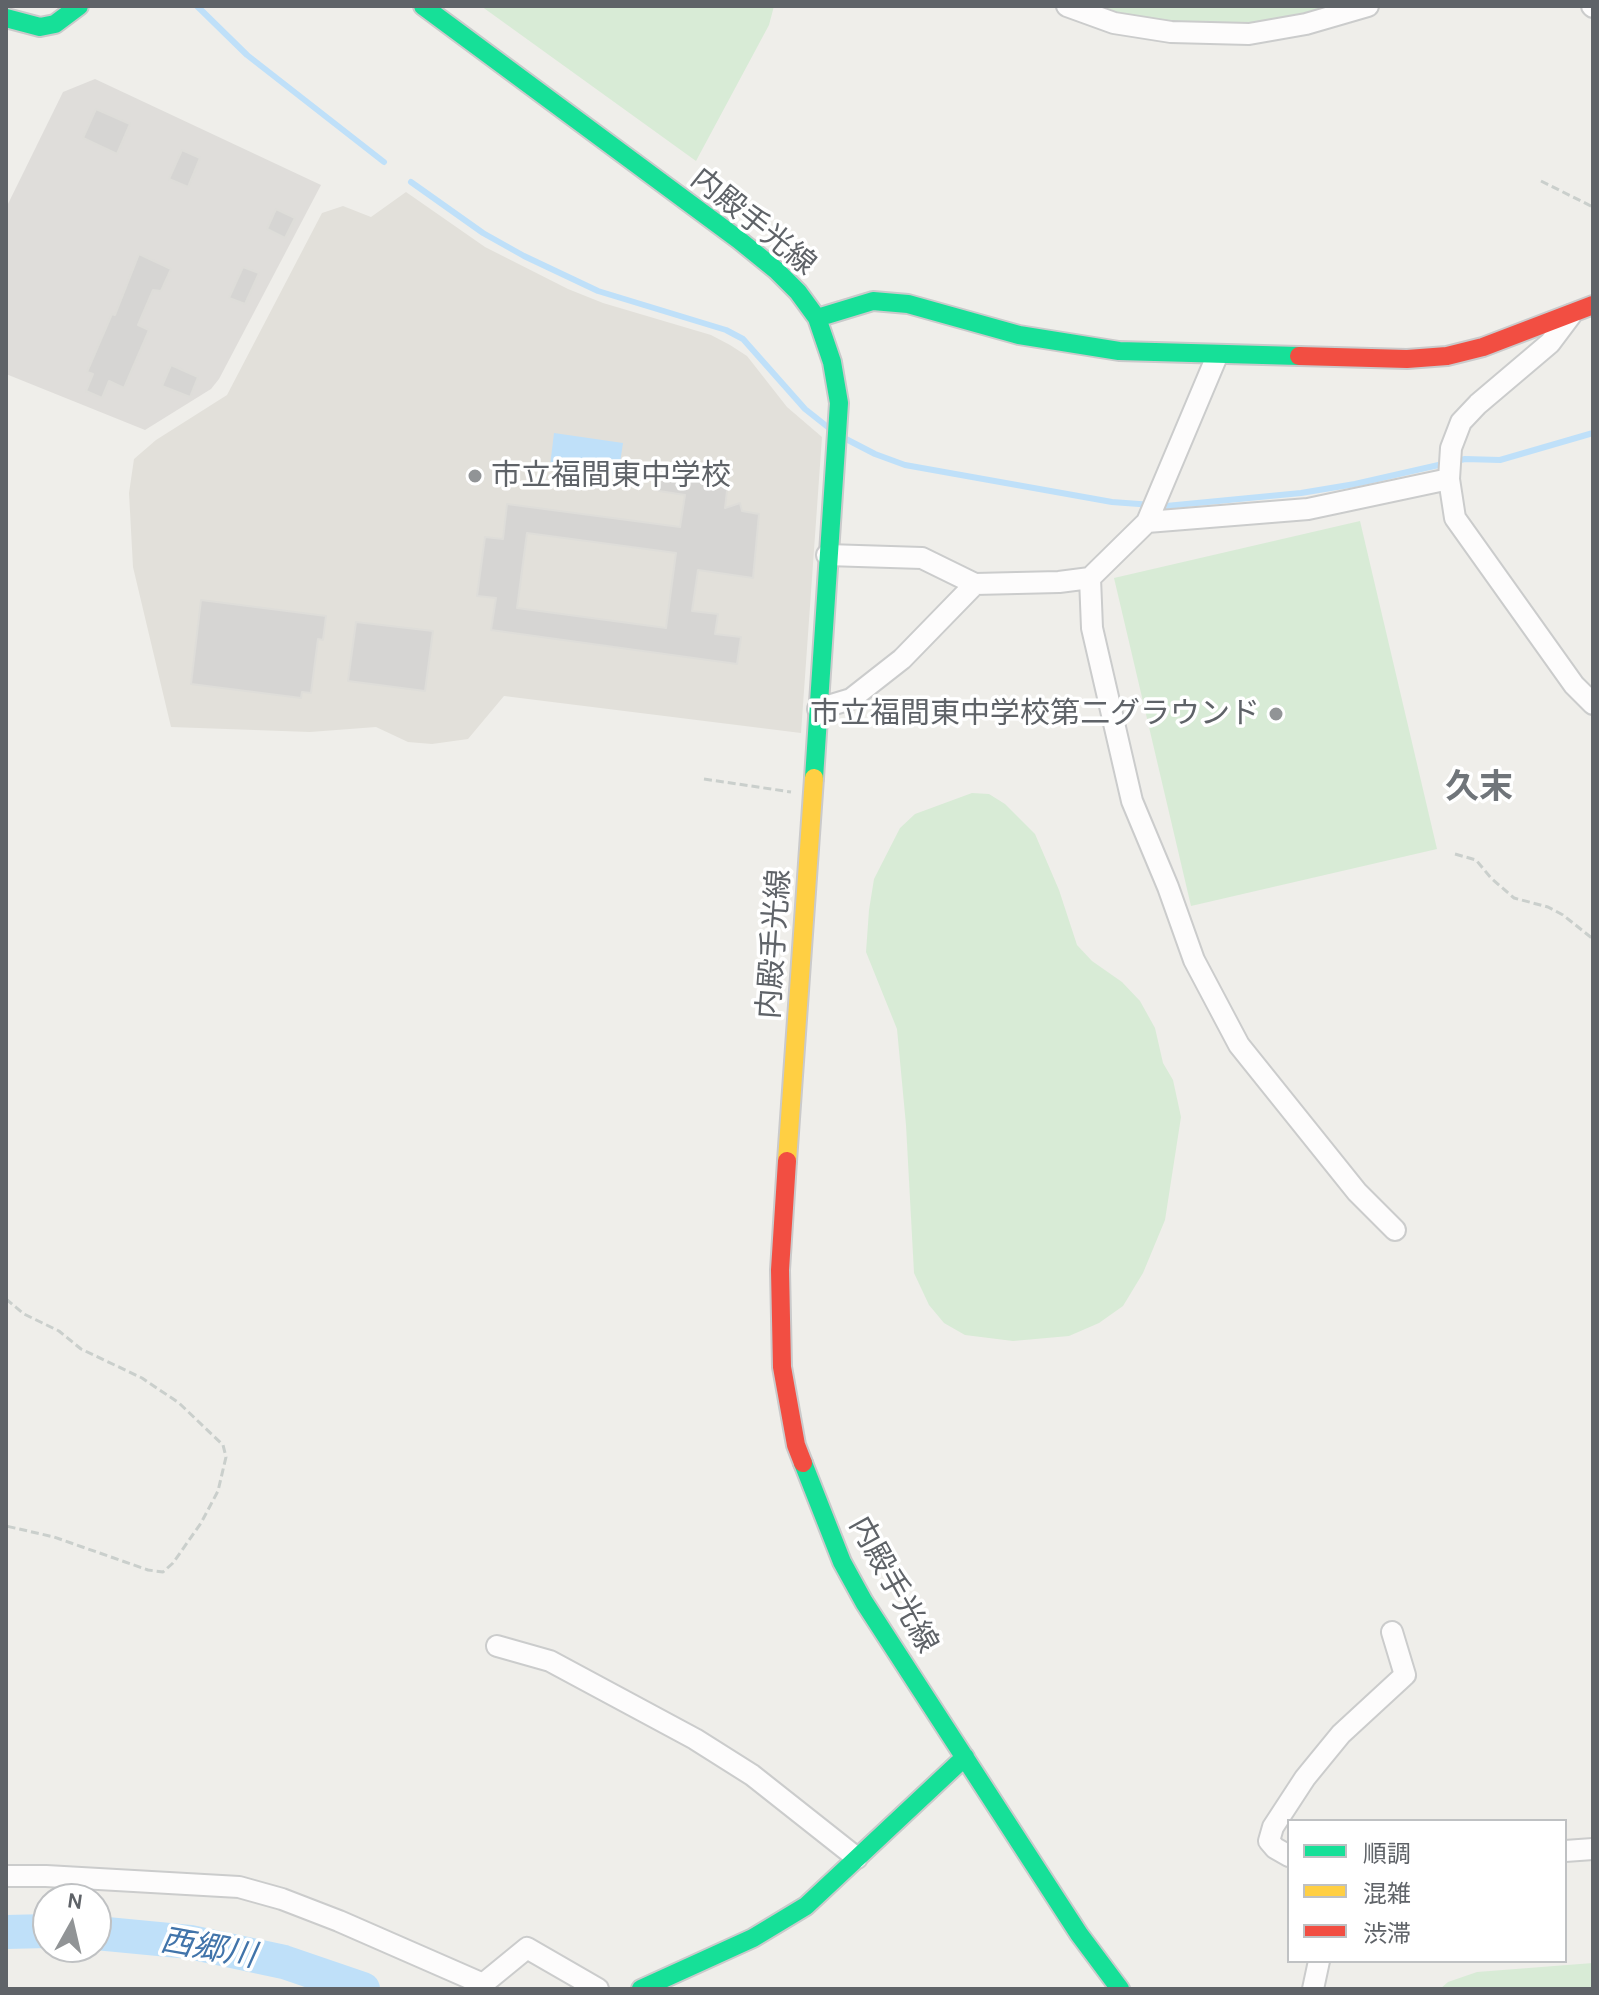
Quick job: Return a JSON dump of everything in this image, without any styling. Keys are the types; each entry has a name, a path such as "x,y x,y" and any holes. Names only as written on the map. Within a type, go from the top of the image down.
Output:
{"main road":[{"path":"19,6 44,12 58,6"},
{"path":"6,18 40,27 55,24 79,6"},
{"name":"内殿手光線","path":"423,6 739,240 776,270 798,292 817,318 832,362 839,403 780,1270 781,1354 788,1406 796,1445 842,1562 864,1602 1079,1934 1120,1989"},
{"path":"817,318 873,301 908,304 1019,335 1119,351 1392,359 1447,356 1483,347 1593,305"},
{"path":"641,1989 753,1938 806,1906 965,1757"}],"street":[{"path":"1067,6 1114,23 1171,32 1249,34 1306,24 1368,6"},
{"path":"1571,315 1550,343 1461,422 1451,448 1449,479 1455,518 1574,685 1593,704"},
{"path":"827,555 922,558 975,584 1090,578 1147,522 1217,356"},
{"path":"1147,522 1308,509 1449,479"},
{"path":"1090,578 1092,628 1132,801 1194,960 1239,1045 1357,1192 1395,1230"},
{"path":"818,709 851,699 902,659 975,584"},
{"path":"1287,1855 1269,1841 1273,1827 1305,1778 1341,1734 1405,1675 1392,1632"},
{"path":"497,1646 550,1661 695,1739 752,1775 857,1858"},
{"path":"1567,1851 1593,1849"},
{"path":"6,1876 239,1887 282,1899 339,1921 483,1984 527,1948 598,1989"},
{"path":"1313,1989 1319,1963"}],"path":[{"path":"1541,181 1593,207"},
{"path":"704,779 813,795"},
{"path":"1455,854 1476,860 1514,898 1548,907 1593,939"},
{"path":"6,1299 24,1314 59,1331 81,1349 142,1378 179,1403 223,1445 226,1457 218,1491 201,1523 163,1572 148,1570 54,1537 6,1526"}],"shaded area":[{"path":"95,79 321,185 219,379 211,389 145,430 6,374 6,208 63,92"},
{"name":"市立福間東中学校","path":"406,192 485,247 568,289 603,303 711,335 730,345 747,356 787,407 822,437 801,733 504,696 468,739 432,744 408,742 376,727 310,732 171,727 133,567 129,493 134,459 156,440 227,395 322,213 343,206 371,217"}],"green space":[{"path":"481,6 774,6 769,25 696,161"},
{"path":"1096,6 1336,6 1298,17 1248,24 1167,21 1118,14"},
{"name":"市立福間東中学校第二グラウンド","path":"1360,521 1437,849 1191,906 1114,578"},
{"path":"972,793 989,794 1005,804 1035,834 1059,890 1077,945 1140,1001 1155,1028 1163,1063 1173,1080 1181,1117 1165,1220 1143,1273 1123,1306 1099,1323 1069,1336 1013,1341 965,1335 944,1323 929,1305 914,1273 897,1029 866,952 869,910 874,879 900,828 915,814"},
{"path":"1593,1963 1593,1989 1440,1989 1448,1982 1477,1972"}],"water":[{"path":"554,433 623,443 618,476 550,466"}],"building":[{"path":"96,109 130,124 117,154 83,138"},
{"path":"182,150 200,158 188,187 169,179"},
{"path":"276,209 295,218 285,238 267,229"},
{"path":"139,254 171,269 161,291 153,290 138,325 149,330 124,388 109,381 102,398 86,391 93,374 87,372 112,314 115,315"},
{"path":"243,267 259,273 245,304 229,298"},
{"path":"171,365 198,377 190,397 162,386"},
{"path":"663,466 729,474 725,508 740,503 742,511 759,514 753,578 698,570 692,611 718,614 715,634 741,637 737,664 491,630 496,598 477,596 485,537 503,539 507,504 680,527 685,495 659,491","holes":["527,533 676,553 666,628 517,608"]},
{"path":"201,600 326,616 323,640 318,639 311,693 302,692 301,698 191,684"},
{"path":"356,622 433,631 425,691 348,681"}],"waterway":[{"path":"197,6 247,55 384,162"},
{"path":"411,182 483,233 598,291 726,330 743,339 805,409 829,428"},
{"path":"846,439 905,465 1112,502 1166,506 1301,493 1465,459 1500,460 1593,433"},
{"name":"西郷川","path":"6,1932 32,1931"},
{"name":"西郷川","path":"112,1935 190,1942 284,1962 363,1989"}],"traffic: fast":[{"path":"6,18 40,27 55,24 79,6"},
{"path":"423,6 739,240 776,270 798,292 817,318 832,362 839,403 814,778"},
{"path":"817,318 873,301 908,304 1019,335 1119,351 1299,356"},
{"path":"803,1463 842,1562 864,1602 1079,1934 1120,1989"},
{"path":"641,1989 753,1938 806,1906 965,1757"}],"traffic: slow":[{"path":"787,1161 814,778"}],"traffic: jam":[{"path":"1299,356 1407,359 1447,356 1483,347 1593,305"},
{"path":"787,1161 780,1270 782,1367 796,1445 803,1463"}],"place":[{"name":"市立福間東中学校","path":"475,476"},
{"name":"市立福間東中学校第二グラウンド","path":"1276,714"}],"district":[{"name":"久末","path":"1479,788"}]}
